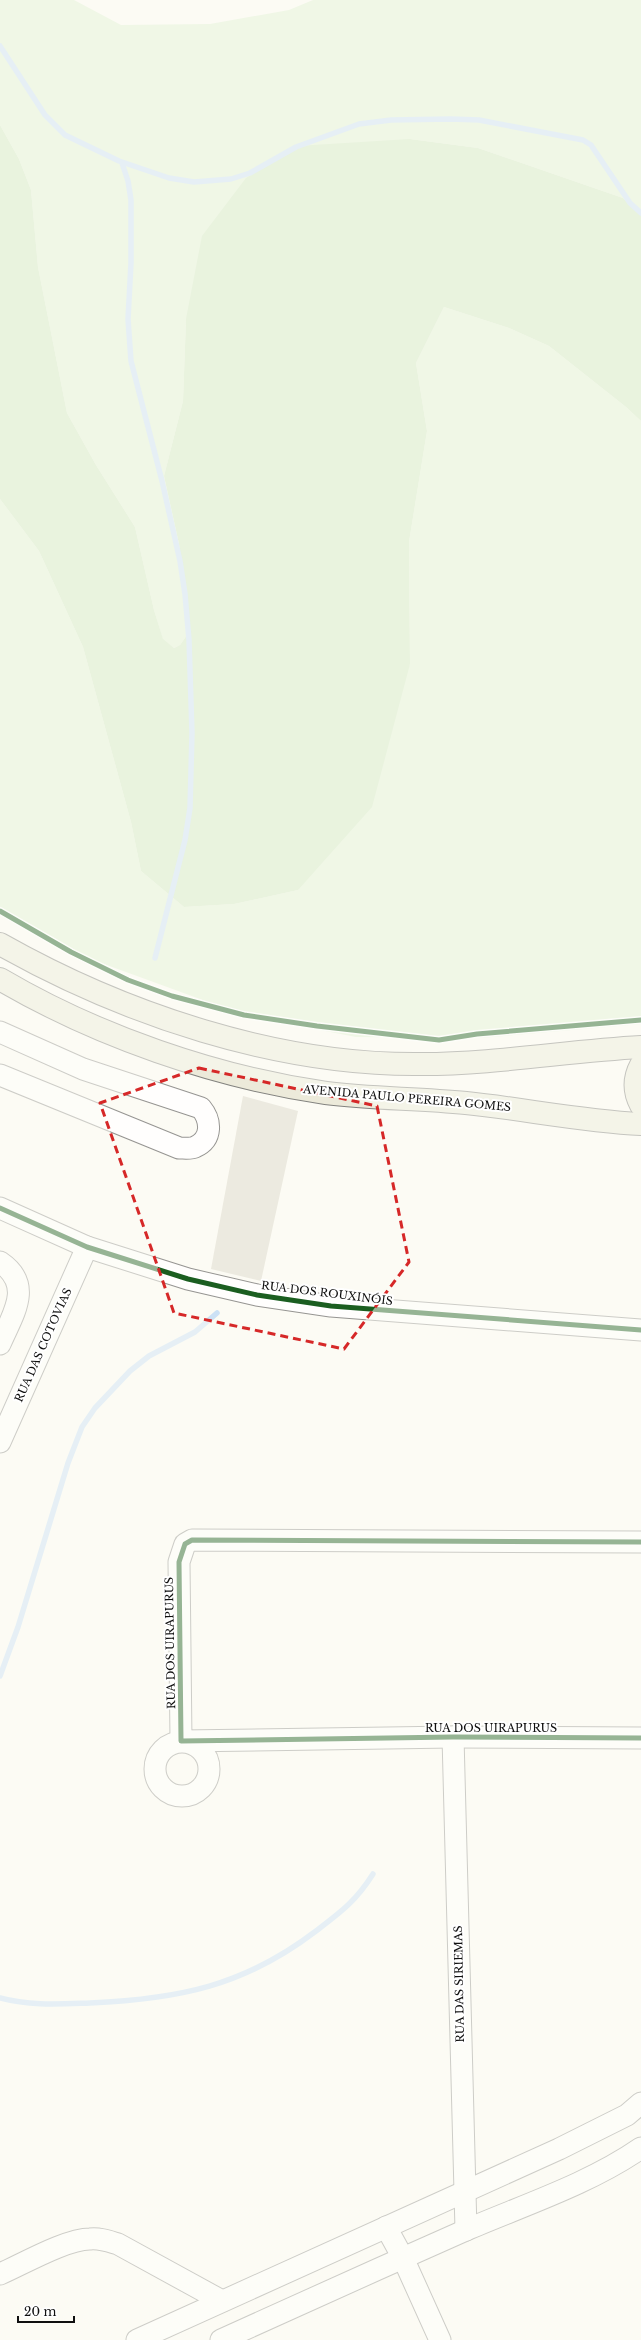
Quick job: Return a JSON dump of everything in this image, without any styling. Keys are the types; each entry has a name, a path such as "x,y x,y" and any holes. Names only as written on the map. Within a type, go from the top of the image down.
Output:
{"main road":[{"path":"0,944 113,999 210,1032 301,1054 374,1063 421,1064 474,1062 641,1047"},
{"name":"AVENIDA PAULO PEREIRA GOMES","path":"0,979 51,1006 137,1043 205,1066 274,1084 329,1093 448,1101 641,1124"},
{"path":"641,1065 637,1074 635,1086 641,1105"}],"street":[{"path":"0,1032 83,1069 201,1108 208,1116 210,1125 206,1138 195,1148 179,1148 0,1075"},
{"name":"RUA DOS ROUXINÓIS","path":"0,1208 87,1247 188,1279 257,1295 331,1306 641,1330"},
{"name":"RUA DAS COTOVIAS","path":"0,1442 87,1247"},
{"path":"0,1262 10,1268 18,1281 20,1292 16,1308 0,1344"},
{"name":"RUA DOS UIRAPURUS","path":"641,1542 192,1540 185,1544 179,1562 181,1741 453,1737 641,1738"},
{"name":"RUA DAS SIRIEMAS","path":"453,1737 466,2230"},
{"path":"137,2340 464,2192 627,2115 641,2103"},
{"path":"221,2340 466,2230 558,2192 624,2160 641,2148"},
{"path":"386,2226 403,2258 440,2340"},
{"path":"0,2274 75,2241 102,2239 118,2244 222,2301"}],"highlighted area":[{"path":"199,1068 377,1106 409,1262 344,1349 174,1313 100,1103"}],"green space":[{"path":"0,0 74,0 121,25 210,24 289,10 313,0 641,0 641,215 623,198 478,148 410,139 186,319 183,401 164,476 179,544 187,620 187,635 180,645 174,648 163,640 154,610 135,527 96,465 67,413 38,267 31,190 19,159 0,125"},
{"path":"0,125 19,159 31,190 38,267 67,413 96,465 135,527 154,610 163,639 174,648 180,645 187,635 187,620 179,544 164,476 183,401 186,319 202,236 246,178 297,146 410,139 478,148 623,198 641,215 641,421 626,407 549,346 509,328 444,307 416,363 427,431 409,542 410,664 372,807 298,890 234,904 184,907 141,871 131,822 83,647 39,551 0,499"},
{"path":"444,307 509,328 549,346 626,407 641,421 641,1024 480,1038 356,1037 244,1015 71,952 0,911 0,499 39,551 83,647 131,822 141,871 184,907 234,904 298,890 410,664 409,542 427,431 416,363"}],"shaded area":[{"path":"243,1096 298,1111 261,1281 211,1269"}],"waterway":[{"path":"0,46 45,115 65,135 119,161 169,178 194,182 231,179 250,173 296,147 359,124 391,120 479,120 583,140 591,145 630,203 641,213"},
{"path":"122,163 128,181 131,200 131,263 128,319 131,361 162,481 180,561 185,594 189,640 192,733 190,808 185,840 155,958"},
{"path":"0,1676 18,1627 68,1463 82,1427 95,1408 130,1371 149,1356 195,1332 217,1313"},
{"path":"0,1998 11,2001 33,2003 90,2003 153,1998 209,1986 236,1977 263,1965 289,1950 348,1906 373,1874"}],"cycle path":[{"path":"0,911 71,952 128,980 172,996 244,1015 317,1026 439,1040 477,1034 641,1020"},
{"path":"0,1208 87,1247 188,1279 257,1295 331,1306 641,1330"},
{"path":"641,1542 192,1540 185,1544 179,1562 181,1741 453,1737 641,1738"}]}
